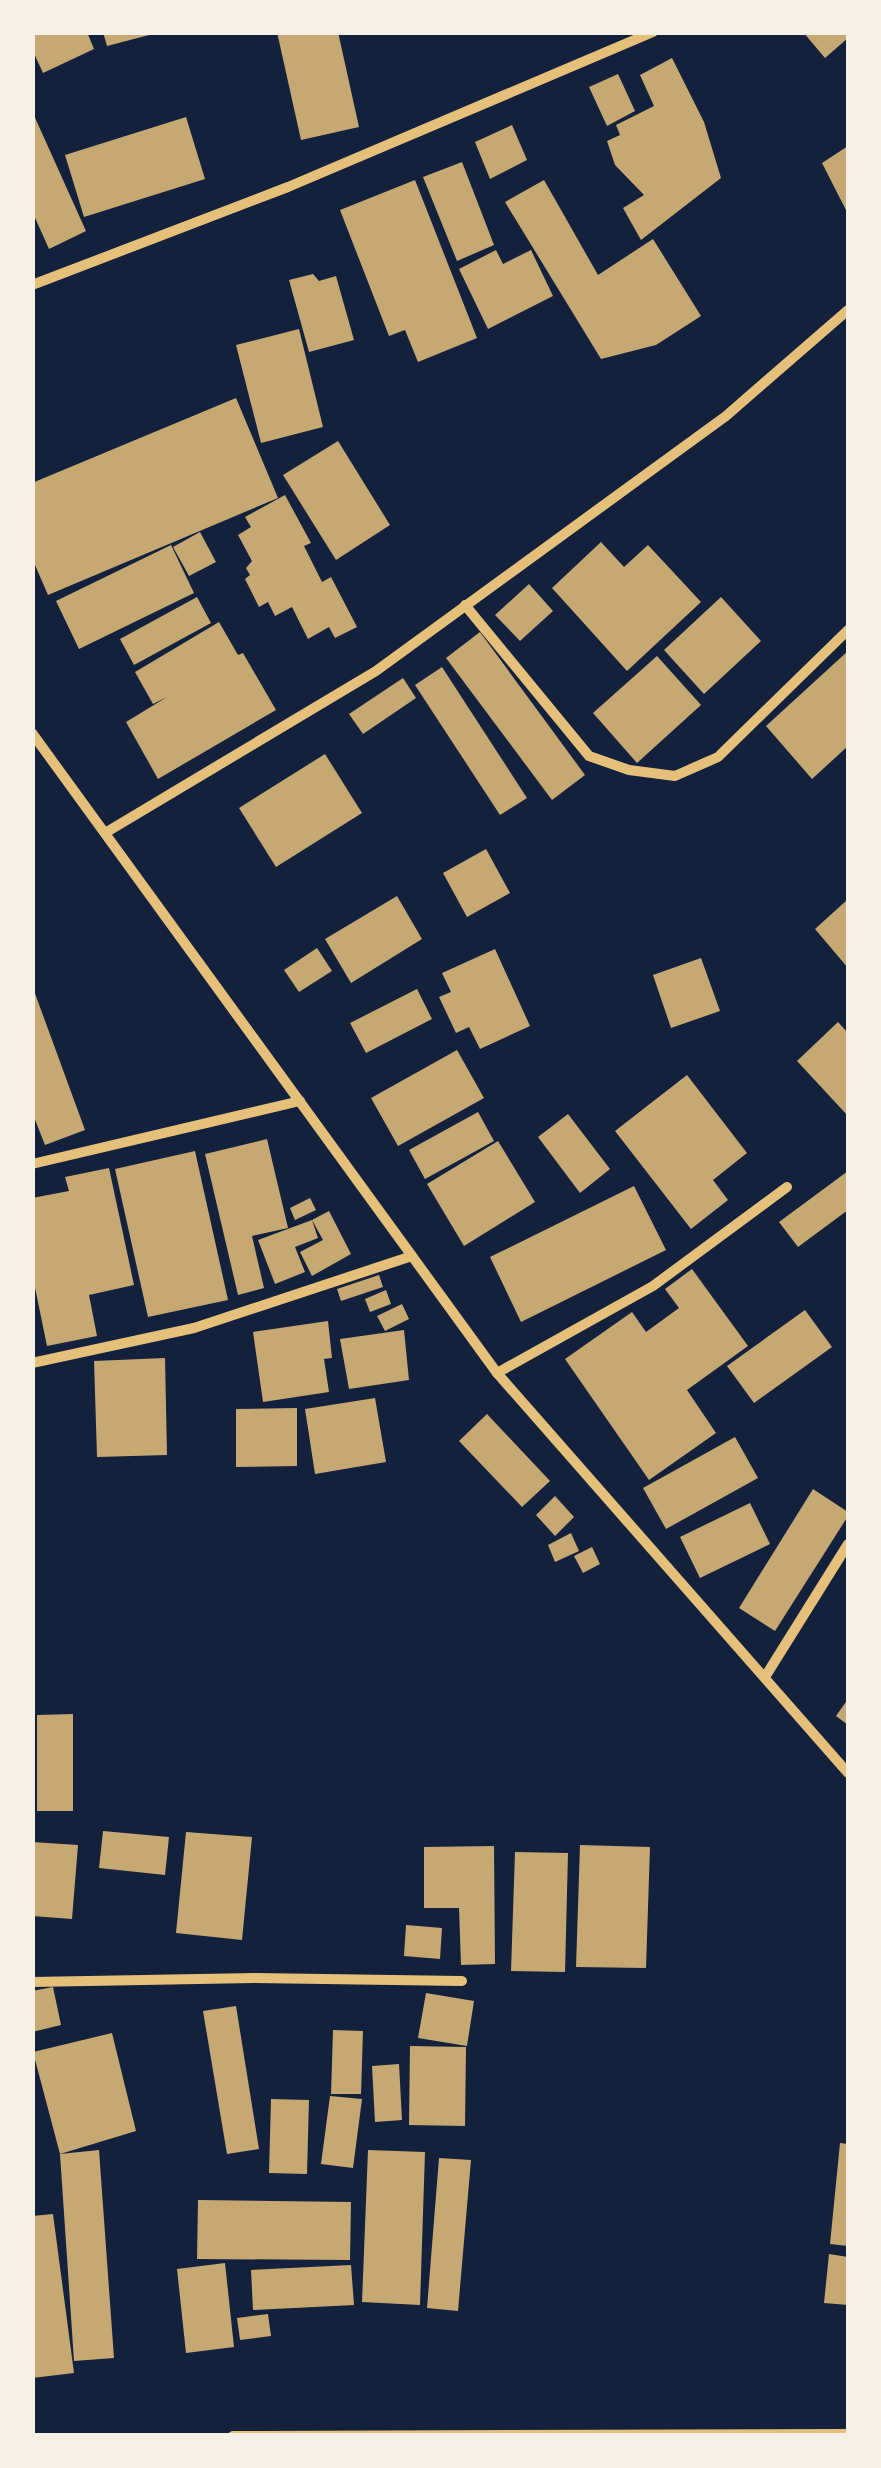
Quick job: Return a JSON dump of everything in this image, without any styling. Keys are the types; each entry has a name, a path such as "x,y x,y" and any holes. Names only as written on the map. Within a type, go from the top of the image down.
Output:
{"street":[{"path":"32,285 288,187 653,32"},
{"path":"105,834 376,671 726,416 848,310"},
{"path":"465,606 589,756 629,770 675,776 718,758 848,630"},
{"path":"32,733 497,1373 848,1773"},
{"path":"32,1164 300,1101"},
{"path":"497,1373 653,1286 787,1187"},
{"path":"32,1363 194,1328 412,1256"},
{"path":"765,1677 848,1544"},
{"path":"32,1982 254,1978 462,1981"},
{"path":"233,2436 848,2434"}],"building":[{"path":"32,32 87,32 94,49 43,73 32,49"},
{"path":"103,32 153,32 153,34 107,46"},
{"path":"277,32 338,32 359,127 301,140"},
{"path":"803,32 848,32 848,38 825,58"},
{"path":"672,58 704,122 721,178 641,240 623,208 644,195 615,165 607,141 620,135 616,125 654,106 640,75"},
{"path":"618,74 635,111 607,126 589,87"},
{"path":"32,111 86,231 49,249 32,211"},
{"path":"186,117 205,179 84,217 65,155"},
{"path":"512,125 527,160 490,179 475,142"},
{"path":"848,146 848,214 822,163"},
{"path":"462,162 494,245 457,261 423,177"},
{"path":"415,180 477,338 418,362 405,330 389,336 340,210"},
{"path":"544,180 598,275 653,239 701,316 656,345 601,359 505,202"},
{"path":"496,250 503,264 531,250 553,296 488,329 459,269"},
{"path":"313,274 319,281 336,276 354,340 309,352 289,280"},
{"path":"299,329 323,427 261,443 236,345"},
{"path":"236,398 278,498 48,595 32,558 32,483"},
{"path":"338,441 390,525 336,560 283,475"},
{"path":"285,495 311,543 304,546 322,582 331,577 357,627 335,638 329,627 308,639 292,607 275,616 268,602 259,607 245,579 250,575 246,568 252,561 238,535 251,527 245,517"},
{"path":"200,532 216,562 189,576 173,547"},
{"path":"601,542 624,567 648,545 701,602 627,671 552,588"},
{"path":"171,545 194,593 79,649 56,601"},
{"path":"529,584 553,611 520,641 495,615"},
{"path":"197,597 211,623 134,665 120,639"},
{"path":"721,597 761,641 704,694 664,650"},
{"path":"219,622 238,655 243,653 276,710 158,779 126,722 167,697 153,704 135,672"},
{"path":"480,632 585,775 552,800 446,658"},
{"path":"848,651 848,746 812,779 766,726"},
{"path":"657,656 701,705 637,763 593,713"},
{"path":"442,667 527,798 500,815 415,685"},
{"path":"403,678 416,698 363,734 349,714"},
{"path":"325,754 362,813 276,867 239,808"},
{"path":"486,849 510,893 467,917 443,873"},
{"path":"397,896 422,939 351,983 325,939"},
{"path":"846,901 848,904 848,968 815,929"},
{"path":"317,948 332,971 299,992 284,970"},
{"path":"495,949 530,1026 480,1049 469,1027 456,1033 439,997 451,992 442,973"},
{"path":"701,958 720,1011 671,1028 653,975"},
{"path":"33,988 85,1130 45,1145 32,1112"},
{"path":"417,989 432,1019 366,1053 350,1023"},
{"path":"838,1022 848,1033 848,1116 797,1061"},
{"path":"457,1050 484,1098 398,1146 371,1098"},
{"path":"687,1075 747,1153 713,1180 728,1200 691,1229 615,1131"},
{"path":"478,1112 494,1141 425,1179 409,1150"},
{"path":"568,1114 610,1169 580,1193 538,1137"},
{"path":"267,1139 288,1228 252,1236 264,1288 238,1295 205,1154"},
{"path":"498,1141 535,1202 464,1246 427,1184"},
{"path":"195,1151 228,1300 148,1317 115,1169"},
{"path":"109,1168 134,1285 89,1295 97,1336 47,1346 32,1273 32,1198 69,1191 65,1177"},
{"path":"848,1171 848,1210 798,1247 779,1222"},
{"path":"634,1186 666,1250 521,1322 490,1257"},
{"path":"310,1198 316,1210 295,1220 290,1208"},
{"path":"329,1211 351,1254 312,1276 300,1252 323,1240 312,1220"},
{"path":"312,1220 318,1238 295,1247 305,1272 275,1284 258,1240"},
{"path":"692,1269 748,1346 687,1390 716,1433 649,1480 565,1359 632,1312 646,1332 679,1308 665,1289"},
{"path":"379,1275 383,1287 341,1301 337,1289"},
{"path":"386,1290 391,1304 370,1312 365,1299"},
{"path":"402,1304 409,1319 385,1331 377,1316"},
{"path":"805,1310 832,1347 754,1403 727,1366"},
{"path":"328,1321 332,1358 324,1359 329,1392 263,1402 253,1332"},
{"path":"404,1330 409,1380 349,1389 340,1339"},
{"path":"165,1358 167,1455 97,1457 94,1361"},
{"path":"375,1398 386,1462 315,1474 305,1409"},
{"path":"297,1408 297,1466 236,1467 236,1409"},
{"path":"487,1414 550,1481 522,1507 459,1441"},
{"path":"735,1437 758,1478 666,1529 643,1488"},
{"path":"813,1489 848,1512 848,1516 775,1631 739,1608"},
{"path":"555,1496 574,1517 555,1536 536,1515"},
{"path":"750,1503 770,1544 700,1578 680,1537"},
{"path":"571,1533 579,1551 555,1562 548,1545"},
{"path":"592,1547 600,1564 583,1573 574,1556"},
{"path":"848,1699 848,1725 836,1716"},
{"path":"73,1714 73,1811 37,1811 37,1715"},
{"path":"103,1831 169,1837 165,1875 99,1868"},
{"path":"186,1832 252,1837 242,1940 176,1933"},
{"path":"32,1842 78,1845 72,1919 32,1916"},
{"path":"580,1845 650,1847 646,1968 576,1967"},
{"path":"494,1846 495,1964 461,1965 459,1908 424,1908 424,1847"},
{"path":"515,1852 568,1853 565,1972 511,1971"},
{"path":"406,1925 442,1928 440,1959 404,1956"},
{"path":"53,1987 61,2025 32,2032 32,1991"},
{"path":"426,1993 474,2001 467,2046 418,2038"},
{"path":"236,2006 259,2149 227,2154 203,2011"},
{"path":"333,2030 363,2031 361,2094 331,2094"},
{"path":"112,2033 136,2131 60,2154 33,2052"},
{"path":"410,2046 466,2047 465,2126 409,2125"},
{"path":"399,2064 402,2120 375,2122 372,2066"},
{"path":"330,2096 362,2099 353,2168 321,2164"},
{"path":"271,2099 309,2100 307,2174 269,2173"},
{"path":"840,2143 848,2144 848,2246 830,2244"},
{"path":"99,2150 114,2358 74,2361 60,2154"},
{"path":"368,2150 425,2152 420,2305 362,2302"},
{"path":"439,2158 471,2160 458,2311 427,2308"},
{"path":"198,2200 351,2202 350,2260 197,2259"},
{"path":"53,2214 74,2373 32,2378 32,2216"},
{"path":"829,2254 848,2257 848,2305 824,2303"},
{"path":"225,2263 234,2347 186,2353 177,2269"},
{"path":"351,2265 354,2305 253,2310 251,2270"},
{"path":"268,2314 271,2336 240,2340 237,2318"}]}
